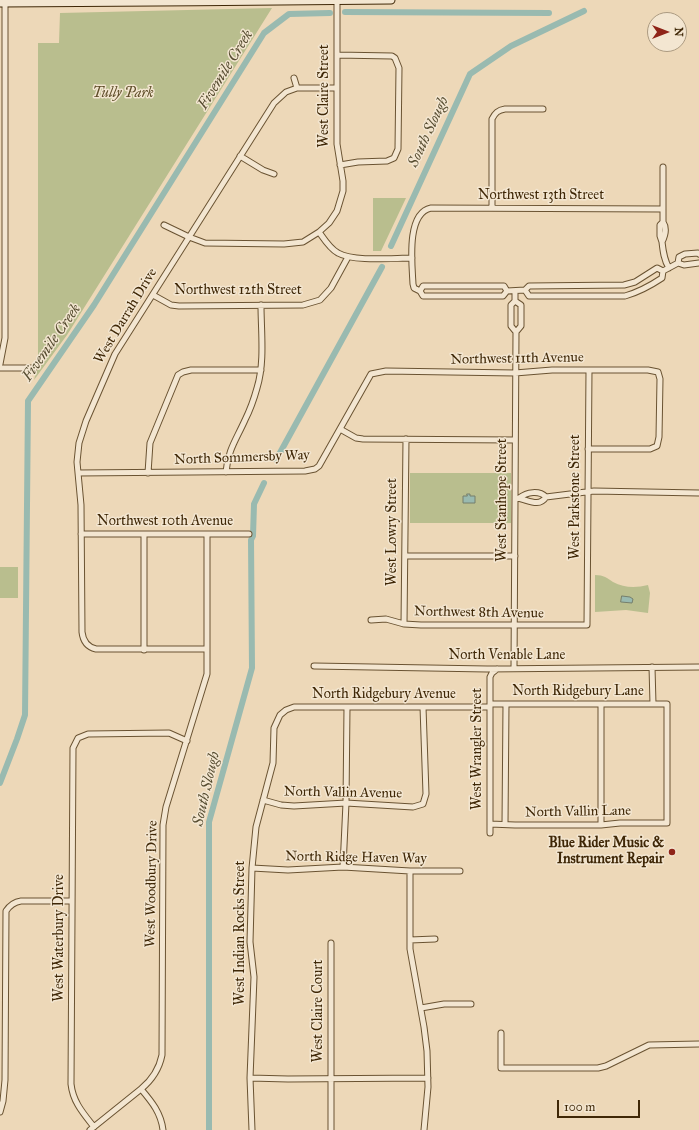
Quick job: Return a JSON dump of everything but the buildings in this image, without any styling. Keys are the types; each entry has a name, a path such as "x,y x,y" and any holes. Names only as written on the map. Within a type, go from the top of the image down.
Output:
{"main road":[{"path":"3,3 391,0"}],"street":[{"name":"West Claire Street","path":"319,232 329,223 337,211 343,191 343,181 336,144 337,0"},
{"path":"0,364 5,338 2,304 3,3"},
{"path":"337,55 387,55 396,58 399,68 398,150 394,158 387,161 358,162 340,165"},
{"path":"294,78 297,88"},
{"name":"West Darrah Drive","path":"81,534 81,505 78,473 79,443 86,421 114,354 274,103 286,92 297,88 337,88"},
{"path":"492,208 492,119 496,112 505,109 543,109"},
{"path":"240,156 263,170 274,174"},
{"path":"663,167 663,222 660,224 660,236 666,263 669,268"},
{"name":"Northwest 13th Street","path":"412,258 412,238 415,225 421,213 426,209 431,208 663,209"},
{"path":"164,225 189,238 205,243 284,244 303,242 319,232 337,253 348,257 412,258 414,288 420,291 423,296 503,296 507,291"},
{"path":"678,263 679,257 685,254 699,254"},
{"name":"Northwest 12th Street","path":"153,295 172,305 179,306 303,304 320,300 331,288 348,257"},
{"path":"663,271 678,263 684,265 699,262"},
{"path":"507,291 525,290 529,286 624,285 635,282 657,268 663,271"},
{"path":"525,290 529,296 625,296 648,287 662,278 663,271"},
{"path":"420,291 423,286 504,286 507,291"},
{"name":"West Stanhope Street","path":"515,291 515,301 511,305 511,326 516,332"},
{"name":"West Stanhope Street","path":"514,668 517,498 515,373 516,332 521,326 521,305 515,301"},
{"path":"226,472 232,444 245,420 257,388 261,370 261,305"},
{"path":"0,368 34,368"},
{"path":"148,472 150,444 178,375 191,370 261,370"},
{"name":"Northwest 11th Avenue","path":"376,372 515,373 552,370 648,370 658,372 660,379 660,415 657,446 650,449 588,449"},
{"name":"West Parkstone Street","path":"588,625 589,370"},
{"name":"North Sommersby Way","path":"78,473 304,471 314,469 320,466 371,374 376,372"},
{"path":"340,430 356,438 363,439 515,440"},
{"name":"West Lowry Street","path":"404,624 406,439"},
{"path":"517,498 534,492 546,497 588,491 699,493"},
{"path":"517,498 535,503 544,501 546,497"},
{"path":"81,534 82,632 83,638 89,647 96,649 144,650 207,649"},
{"name":"Northwest 10th Avenue","path":"81,534 249,534"},
{"path":"144,534 144,650"},
{"name":"West Woodbury Drive","path":"92,1128 141,1089 152,1078 157,1071 162,1056 163,825 166,807 208,674 207,534"},
{"path":"405,556 515,556"},
{"name":"Northwest 8th Avenue","path":"370,620 386,619 404,624 588,625"},
{"name":"North Venable Lane","path":"314,666 497,669 652,666 699,667"},
{"path":"652,666 653,704"},
{"name":"West Wrangler Street","path":"490,833 490,678 492,673 497,669"},
{"path":"505,824 506,704"},
{"name":"North Ridgebury Lane","path":"490,706 506,704 667,704 667,824"},
{"path":"601,704 601,825"},
{"name":"North Ridgebury Avenue","path":"280,716 286,710 294,707 490,706"},
{"path":"342,867 346,803 348,707"},
{"name":"North Vallin Avenue","path":"263,800 281,805 294,806 346,803 413,807 423,804 426,794 423,707"},
{"name":"West Indian Rocks Street","path":"252,1130 250,1078 254,977 250,942 252,868 256,827 274,757 274,728 280,716"},
{"name":"West Waterbury Drive","path":"92,1128 77,1106 72,1092 73,748 78,738 82,735 88,734 169,733 187,741"},
{"name":"North Vallin Lane","path":"490,824 667,824"},
{"name":"North Ridge Haven Way","path":"252,868 288,870 342,867 410,871 460,871"},
{"path":"410,871 411,955 426,1039 428,1099 424,1130"},
{"path":"0,1112 4,1091 2,1069 2,998 6,911 15,902 21,901 72,901"},
{"path":"410,940 435,939"},
{"name":"West Claire Court","path":"331,1079 332,943"},
{"path":"421,1008 444,1004 471,1004"},
{"path":"501,1033 501,1068 598,1068 606,1066 649,1045 699,1044"},
{"path":"250,1078 428,1078"},
{"path":"331,1079 331,1130"},
{"path":"141,1089 157,1110 163,1130"}],"green space":[{"name":"Tully Park","path":"272,8 67,335 34,380 38,364 38,43 59,43 60,13"},
{"path":"373,198 406,198 381,251 373,251"},
{"path":"410,473 511,473 511,523 410,523"},
{"path":"0,567 18,567 18,598 0,598"},
{"path":"595,575 603,576 617,584 626,586 639,587 648,585 650,593 648,613 626,610 595,612"}],"water":[{"path":"467,494 470,494 470,496 475,496 475,503 463,503 463,496 467,496"},
{"path":"622,596 633,599 632,603 621,602"}],"waterway":[{"name":"South Slough","path":"391,246 470,74 511,46 584,11"},
{"name":"Fivemile Creek","path":"345,12 549,13"},
{"name":"Fivemile Creek","path":"0,783 25,715 28,401 94,305 264,33 289,14 330,13"},
{"name":"South Slough","path":"276,460 382,267"},
{"name":"South Slough","path":"209,1130 209,822 252,668 251,540 253,536 254,504 264,483"}],"place":[{"name":"Blue Rider Music & Instrument Repair","path":"672,852"}]}
